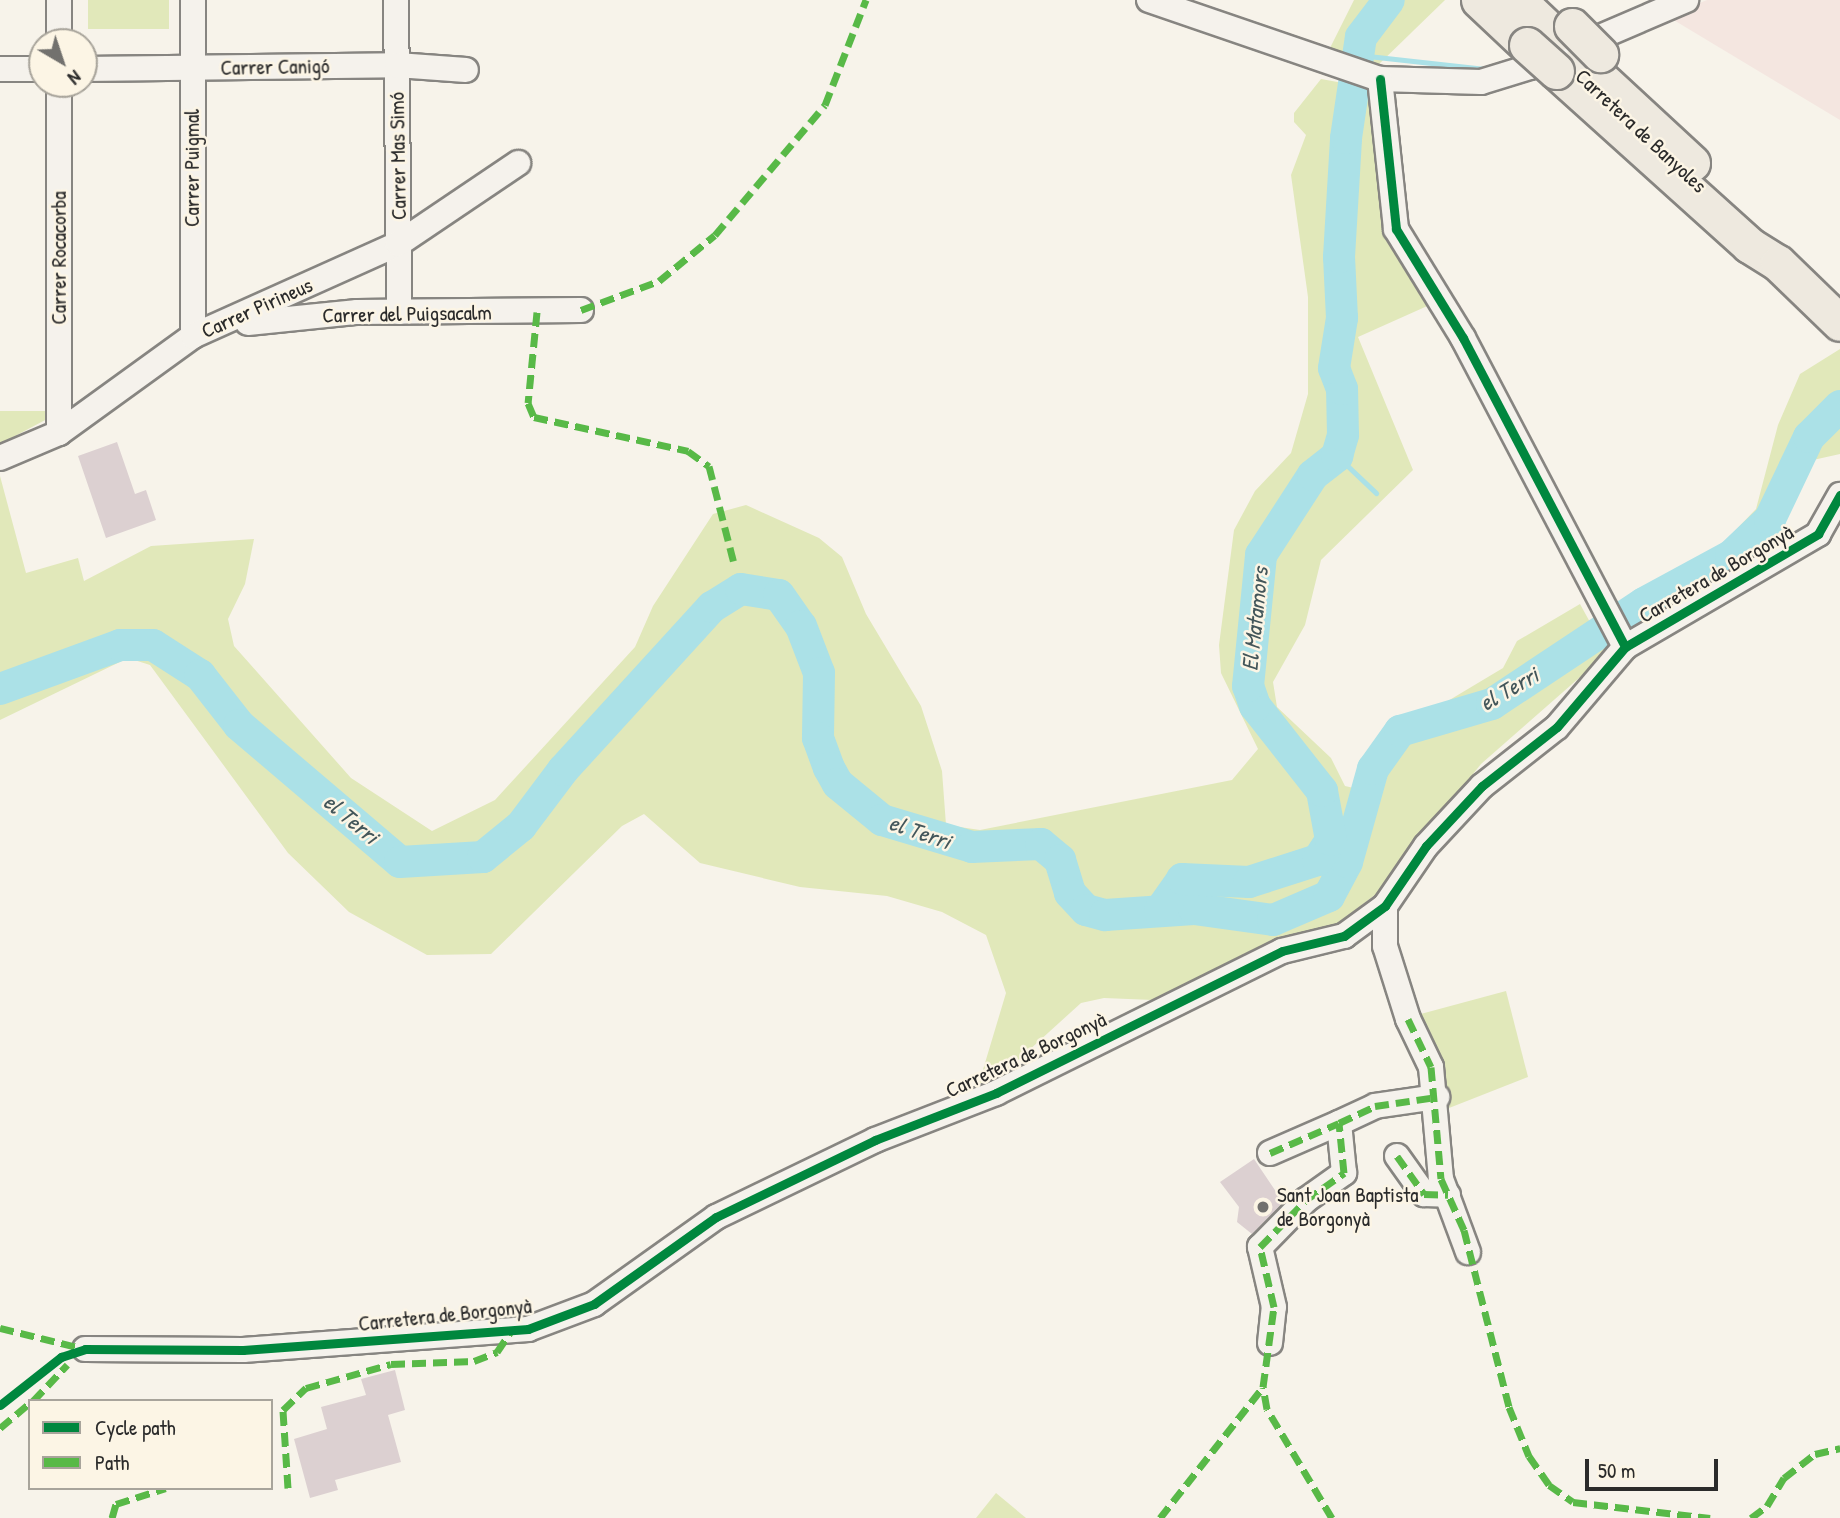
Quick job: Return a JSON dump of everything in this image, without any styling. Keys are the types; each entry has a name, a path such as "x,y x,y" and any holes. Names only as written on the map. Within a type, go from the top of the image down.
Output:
{"highway":[{"path":"1479,0 1549,36"},
{"path":"1503,0 1549,36"},
{"path":"1518,0 1549,36 1749,245 1778,262 1840,323"},
{"path":"1545,0 1549,36"},
{"path":"1577,63 1705,175 1840,302"}],"street":[{"path":"59,0 59,28"},
{"name":"Carrer Puigmal","path":"192,336 193,0"},
{"name":"Carrer Mas Simó","path":"396,0 399,312"},
{"path":"1149,0 1375,77 1481,82 1530,67 1686,0"},
{"name":"Carrer Canigó","path":"98,69 397,65 466,70"},
{"path":"0,69 28,69"},
{"path":"1375,77 1396,229 1463,338 1625,647"},
{"name":"Carrer Rocacorba","path":"59,98 59,433"},
{"name":"Carrer Pirineus","path":"0,458 59,433 192,336 398,244 518,163"},
{"name":"Carrer del Puigsacalm","path":"192,336 276,317 399,312 581,310"},
{"name":"Carretera de Borgonyà","path":"85,1349 243,1350 528,1329 594,1304 716,1217 875,1140 996,1093 1282,951 1344,936 1385,906 1426,846 1482,786 1558,727 1625,647 1818,534 1840,495"},
{"path":"1385,906 1385,946 1437,1097 1441,1179 1468,1252"},
{"path":"1270,1153 1375,1106 1437,1097"},
{"path":"1270,1343 1274,1307 1261,1247 1306,1200 1344,1173 1339,1123"},
{"path":"1397,1156 1424,1194 1448,1195"}],"shaded area":[{"path":"1707,0 1840,0 1840,120 1667,16"}],"green space":[{"path":"88,0 169,0 169,29 88,28"},
{"path":"1354,0 1445,0 1377,66 1327,54"},
{"path":"1321,79 1354,85 1374,102 1383,209 1434,303 1358,337 1413,470 1321,560 1305,625 1273,682 1277,707 1331,758 1345,786 1358,789 1401,729 1503,668 1517,641 1580,604 1591,624 1701,566 1756,509 1778,425 1800,374 1840,349 1840,454 1813,460 1765,555 1628,635 1481,764 1380,891 1332,928 1242,955 1153,1000 1104,998 1081,1003 995,1081 979,1083 1006,993 986,935 942,912 887,896 800,887 700,863 644,814 622,826 491,954 427,955 349,912 288,853 150,665 128,658 0,720 0,476 26,573 78,558 84,581 151,546 254,539 245,584 228,619 234,646 351,778 432,831 495,800 635,647 653,606 713,514 746,505 819,538 842,557 866,614 921,706 942,771 946,825 980,830 1232,780 1258,749 1221,673 1219,645 1234,530 1255,491 1291,453 1308,394 1308,297 1291,175 1306,135 1294,122 1294,113"},
{"path":"0,411 49,411 49,418 0,444"},
{"path":"1506,991 1528,1077 1444,1110 1417,1015"},
{"path":"996,1493 1026,1518 976,1518"}],"building":[{"path":"117,442 135,494 146,490 156,520 106,538 78,456"},
{"path":"1254,1159 1283,1202 1252,1234 1237,1222 1239,1207 1220,1182"},
{"path":"395,1370 405,1410 388,1415 401,1462 335,1480 338,1490 310,1498 294,1439 327,1429 321,1407 366,1395 361,1379"}],"waterway":[{"name":"El Matamors","path":"1160,911 1182,879 1249,882 1318,860 1331,840 1322,791 1255,706 1248,686 1261,555 1313,475 1337,456 1343,435 1342,389 1334,368 1342,318 1339,257 1346,138 1361,37 1389,0"},
{"path":"1359,55 1485,69"},
{"name":"el Terri","path":"0,689 120,645 153,645 200,675 239,725 400,862 483,857 521,826 563,770 712,607 741,589 779,595 801,626 819,673 818,738 829,768 838,784 882,820 972,847 1041,844 1060,860 1070,893 1086,910 1105,915 1194,909 1273,920 1329,896 1347,862 1373,769 1400,731 1492,704 1644,603 1731,556 1770,519 1809,437 1840,406"},
{"path":"1337,456 1376,493"},
{"name":"el Terri","path":"1521,684 1531,688"}],"marked path":[{"path":"581,310 659,281 715,235 825,105 866,0"},
{"path":"537,312 528,403 534,417 688,451 709,466 735,567"},
{"path":"1408,1019 1431,1067 1441,1179 1464,1230 1509,1407 1529,1456 1549,1485 1573,1502 1710,1518"},
{"path":"1332,1518 1267,1409 1263,1387 1274,1307 1260,1247 1306,1200 1344,1173 1339,1123 1375,1106 1437,1097"},
{"path":"1270,1153 1339,1123"},
{"path":"1397,1156 1424,1194 1448,1195"},
{"path":"0,1328 81,1348"},
{"path":"288,1488 283,1410 306,1388 391,1364 474,1361 497,1352 511,1331"},
{"path":"35,1399 67,1365"},
{"path":"1160,1518 1263,1387"},
{"path":"0,1428 28,1405"},
{"path":"1751,1518 1767,1506 1784,1478 1815,1454 1840,1448"},
{"path":"112,1518 116,1504 160,1490"}],"cycle path":[{"path":"1380,79 1396,229 1463,338 1625,647"},
{"path":"0,1405 61,1357 85,1349 243,1350 528,1329 594,1304 716,1217 875,1140 996,1093 1282,951 1344,936 1385,906 1426,846 1482,786 1557,727 1625,647 1818,534 1840,495"}],"place":[{"name":"Sant Joan Baptista de Borgonyà","path":"1263,1207"}]}
